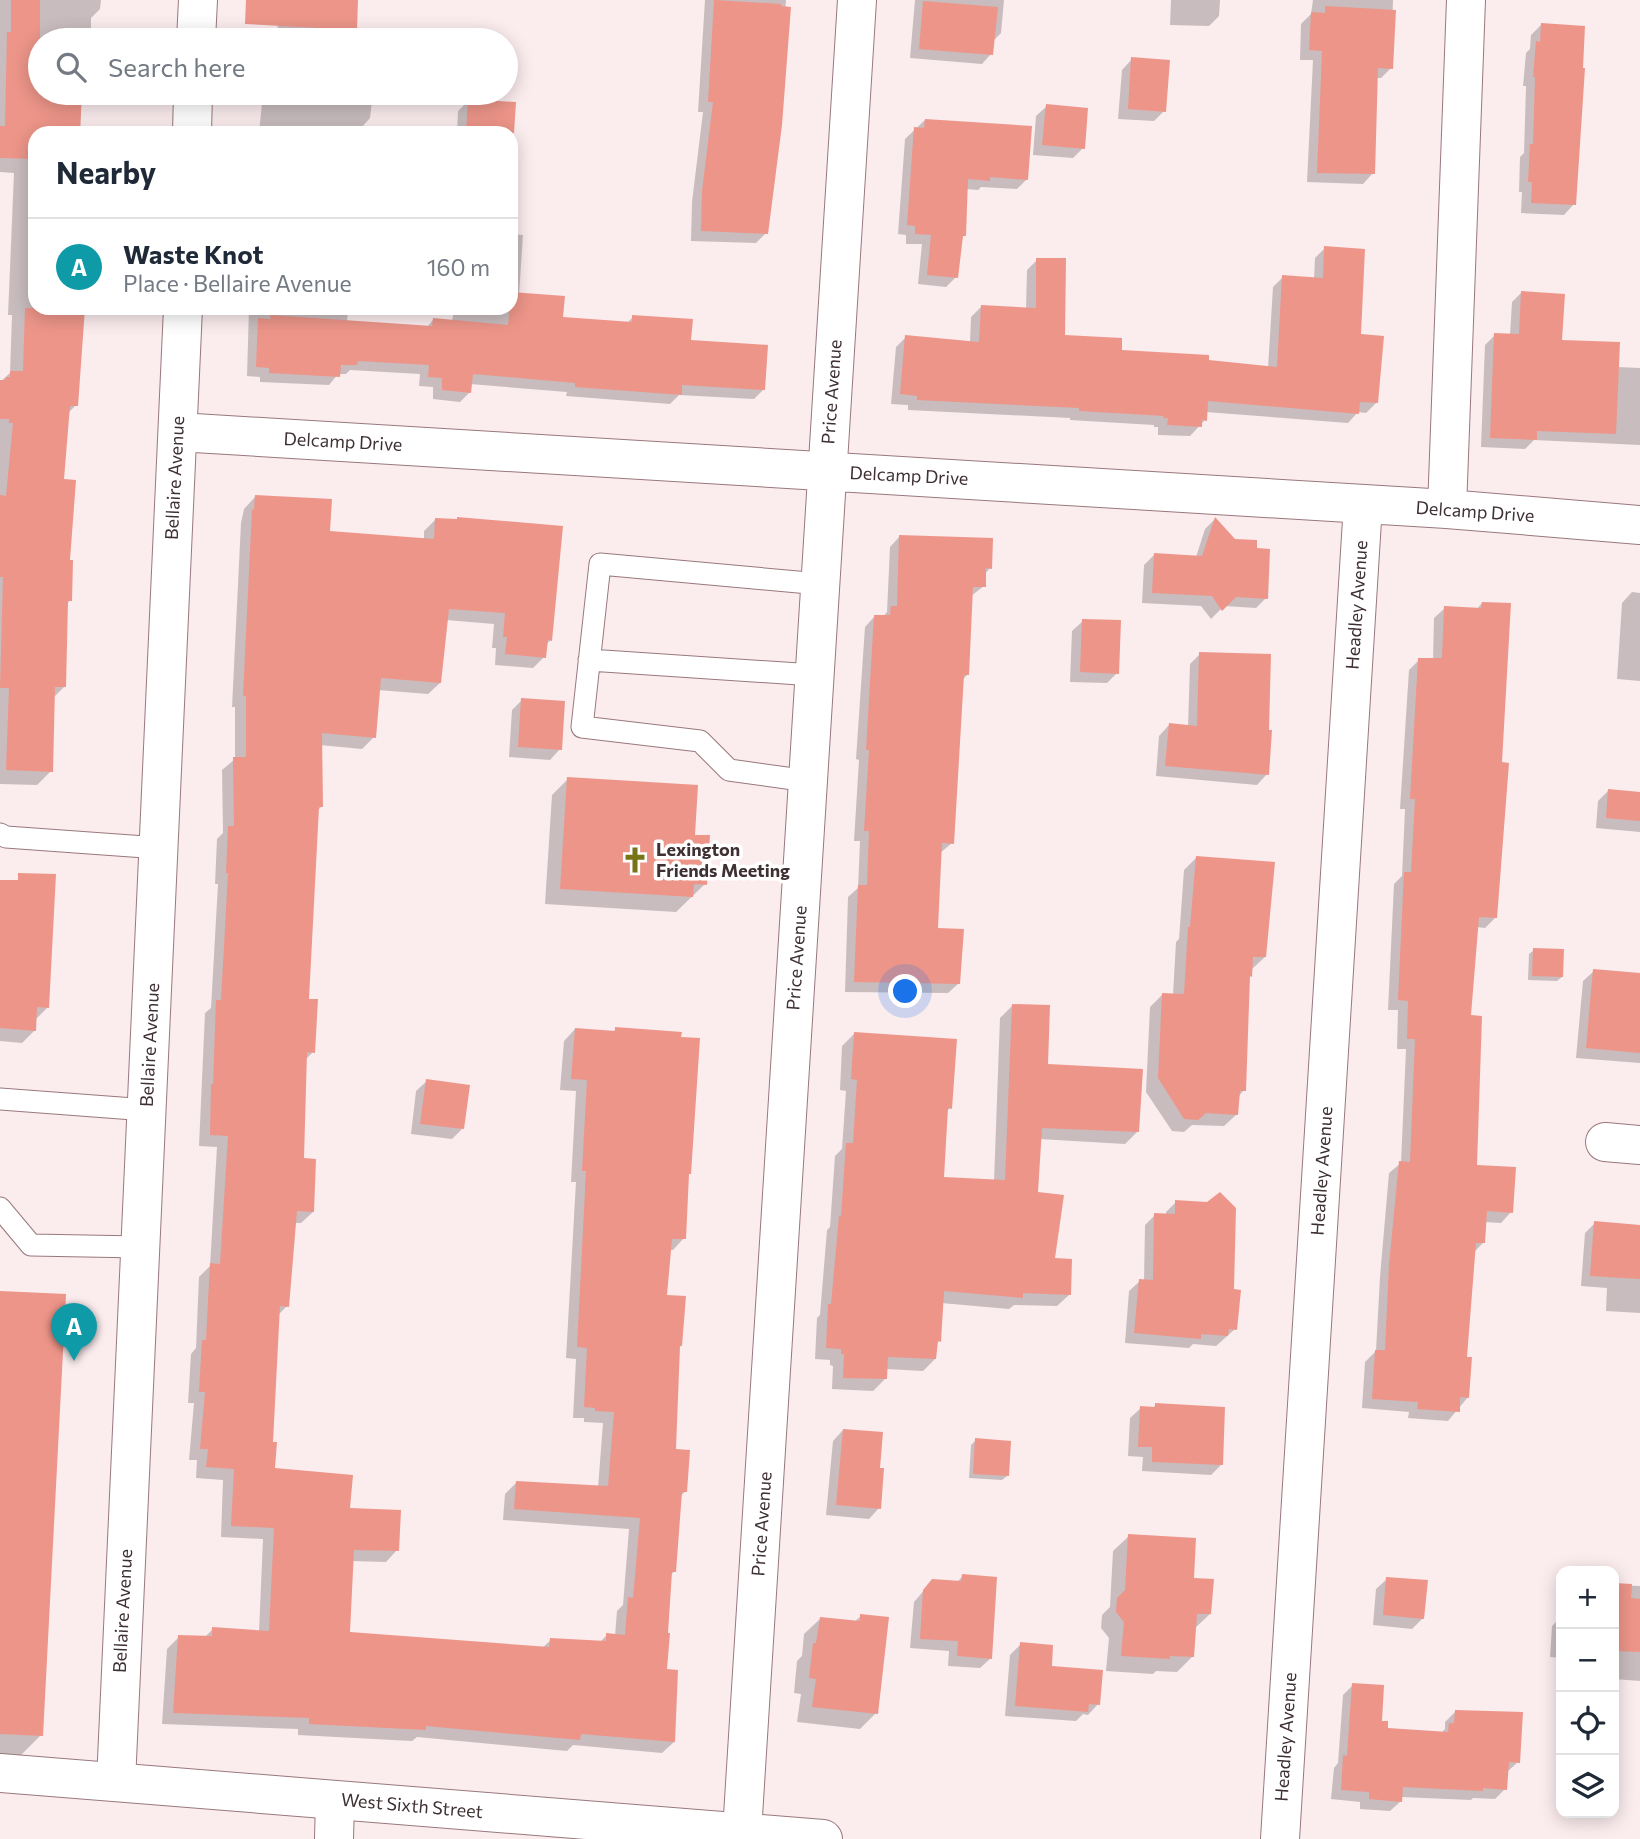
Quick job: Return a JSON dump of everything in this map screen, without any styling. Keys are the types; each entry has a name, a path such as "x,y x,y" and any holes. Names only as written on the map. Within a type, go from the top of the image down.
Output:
{"street":[{"path":"197,28 198,0"},
{"name":"Price Avenue","path":"742,1832 857,0"},
{"path":"1447,509 1466,0"},
{"path":"192,126 193,105"},
{"name":"Bellaire Avenue","path":"116,1782 183,315"},
{"name":"Delcamp Drive","path":"178,432 1363,503 1640,525"},
{"name":"Headley Avenue","path":"1280,1839 1363,503"},
{"name":"West Sixth Street","path":"0,1773 823,1839"},
{"path":"334,1839 335,1800"}],"lane":[{"path":"808,781 729,770 700,741 582,727 600,564 820,583"},
{"path":"589,660 814,675"},
{"path":"0,834 6,837 159,848"},
{"path":"0,1099 147,1110"},
{"path":"0,1208 31,1245 140,1247"}],"building":[{"path":"11,0 40,0 40,28 28,28 28,105 81,105 80,126 28,126 28,159 0,158 0,126 5,126 7,32 11,32"},
{"path":"246,0 358,0 357,28 245,24"},
{"path":"714,0 791,7 782,125 768,234 701,231 702,191 713,102 708,102"},
{"path":"923,1 998,7 993,55 919,49"},
{"path":"1325,6 1396,10 1393,69 1378,68 1375,174 1317,173 1322,51 1309,50 1311,12 1325,13"},
{"path":"1541,23 1585,26 1585,68 1576,205 1531,203 1532,182 1528,182 1530,144 1533,144 1533,77 1536,41 1540,42"},
{"path":"1131,57 1170,60 1166,112 1128,109"},
{"path":"1046,104 1088,108 1085,149 1042,145"},
{"path":"468,105 516,105 514,126 466,126"},
{"path":"925,119 1032,126 1028,180 990,177 990,181 968,179 966,236 963,236 958,278 927,275 931,235 915,234 915,226 907,225 914,127 924,128"},
{"path":"1324,246 1365,249 1361,334 1384,336 1378,403 1360,402 1359,414 1208,401 1207,421 1202,420 1202,427 1167,425 1168,418 1163,418 1164,416 1079,411 1079,408 917,400 917,396 900,394 905,335 979,342 981,305 1036,308 1036,258 1066,258 1065,335 1122,338 1122,350 1209,355 1209,360 1277,367 1282,275 1323,278"},
{"path":"1521,291 1565,294 1562,340 1620,342 1616,434 1537,431 1537,440 1490,438 1494,333 1519,334"},
{"path":"518,293 565,296 563,317 632,322 632,315 693,319 691,340 768,345 765,390 682,385 682,395 575,387 575,383 473,374 471,393 442,390 442,378 428,377 429,365 358,361 357,365 341,365 340,377 269,373 269,368 256,367 258,318 271,319 270,315 432,326 433,318 508,325 509,315 518,315"},
{"path":"25,308 28,308 28,315 84,315 78,406 70,406 64,479 76,480 70,560 73,560 72,601 68,601 66,687 55,687 53,772 6,770 9,688 0,688 3,577 0,577 0,495 6,496 13,423 9,423 9,419 0,419 0,380 10,377 10,371 23,371"},
{"path":"255,495 332,499 330,531 434,539 435,518 457,517 563,526 552,641 548,640 546,658 505,654 505,613 449,609 441,683 381,678 376,738 322,733 323,807 319,807 309,999 318,999 315,1053 307,1052 304,1158 316,1159 314,1212 297,1211 289,1307 280,1306 273,1442 277,1442 275,1468 353,1475 350,1508 401,1510 399,1551 354,1550 350,1632 549,1647 550,1638 606,1641 606,1633 625,1635 628,1597 633,1598 640,1518 514,1509 516,1481 608,1486 614,1412 595,1411 595,1408 584,1407 587,1348 577,1347 586,1171 582,1171 587,1080 571,1079 575,1028 615,1031 615,1027 682,1032 681,1037 700,1038 686,1239 672,1239 667,1295 686,1296 680,1346 676,1449 690,1450 687,1492 682,1492 676,1572 672,1572 668,1633 667,1669 678,1670 675,1742 581,1734 580,1740 426,1726 426,1730 309,1724 309,1718 173,1713 178,1635 212,1636 212,1627 269,1631 274,1528 231,1526 234,1469 206,1467 208,1449 200,1449 205,1392 199,1392 202,1340 206,1340 210,1263 220,1264 228,1136 210,1135 211,1084 216,1000 221,1000 228,826 234,826 233,757 246,757 246,696 243,696 252,509 254,510"},
{"path":"1215,517 1235,539 1257,540 1257,548 1270,549 1268,599 1236,597 1222,611 1212,596 1152,593 1154,553 1202,556"},
{"path":"899,535 993,538 992,569 986,568 986,587 973,587 969,675 964,675 954,844 942,843 938,928 964,929 960,984 854,982 858,885 867,885 869,831 864,831 869,750 866,750 874,615 890,615 891,606 897,606"},
{"path":"1482,602 1511,603 1502,762 1509,763 1497,918 1479,917 1471,1015 1482,1016 1477,1165 1516,1167 1513,1213 1487,1211 1485,1243 1476,1243 1467,1357 1472,1357 1469,1398 1460,1397 1460,1412 1417,1409 1418,1402 1372,1399 1375,1350 1385,1350 1389,1265 1399,1161 1410,1162 1415,1039 1407,1039 1408,1001 1398,1000 1404,872 1411,872 1415,799 1410,799 1418,658 1442,658 1444,606 1481,608"},
{"path":"1082,619 1121,620 1119,674 1080,672"},
{"path":"1199,652 1271,654 1269,730 1272,730 1269,775 1165,766 1169,723 1197,726"},
{"path":"521,698 565,701 562,750 518,747"},
{"name":"Lexington Friends Meeting","path":"567,777 698,785 695,835 710,835 707,885 694,884 693,897 560,889"},
{"path":"1608,789 1640,792 1640,821 1606,818"},
{"path":"1196,856 1275,862 1266,957 1253,957 1252,977 1250,976 1246,1091 1240,1091 1238,1115 1206,1113 1198,1120 1184,1119 1158,1078 1162,993 1184,994"},
{"path":"18,873 56,874 49,1008 37,1007 36,1031 0,1028 0,880 18,880"},
{"path":"1533,948 1564,949 1563,977 1532,976"},
{"path":"1593,969 1640,973 1640,1053 1586,1048"},
{"path":"1012,1004 1050,1005 1048,1064 1143,1069 1139,1132 1042,1128 1038,1192 1064,1195 1055,1258 1072,1259 1071,1295 1023,1293 1023,1298 944,1291 941,1342 938,1341 936,1359 888,1357 887,1379 843,1378 844,1354 841,1354 841,1349 826,1348 828,1304 831,1304 841,1216 846,1143 853,1143 857,1080 851,1079 854,1032 957,1039 952,1109 948,1108 944,1177 1005,1180"},
{"path":"426,1079 470,1085 464,1129 420,1124"},
{"path":"1220,1192 1236,1208 1234,1289 1241,1290 1237,1330 1229,1329 1228,1336 1201,1334 1201,1339 1134,1333 1139,1279 1153,1280 1154,1213 1175,1214 1175,1200 1207,1202"},
{"path":"1594,1221 1640,1225 1640,1279 1590,1276"},
{"path":"0,1291 66,1294 43,1736 0,1734"},
{"path":"1155,1403 1225,1407 1223,1465 1152,1462 1152,1447 1138,1447 1140,1406 1155,1407"},
{"path":"843,1429 883,1432 881,1509 836,1505"},
{"path":"975,1438 1011,1441 1009,1476 973,1474"},
{"path":"1128,1534 1196,1538 1194,1578 1214,1579 1211,1614 1197,1614 1194,1657 1170,1656 1170,1659 1121,1656 1124,1622 1116,1612 1117,1598 1125,1590"},
{"path":"962,1574 997,1577 992,1659 957,1656 958,1641 920,1639 923,1590 932,1579 961,1581"},
{"path":"1386,1577 1428,1580 1424,1619 1383,1615"},
{"path":"1619,1583 1632,1584 1631,1598 1640,1599 1640,1652 1619,1651"},
{"path":"860,1614 889,1617 878,1714 812,1707 816,1679 809,1678 813,1643 816,1643 820,1617 860,1621"},
{"path":"1020,1642 1053,1645 1052,1666 1103,1670 1100,1705 1089,1704 1088,1712 1015,1706"},
{"path":"1352,1683 1384,1685 1382,1721 1388,1721 1388,1728 1448,1732 1449,1723 1454,1723 1455,1710 1523,1712 1520,1763 1509,1762 1507,1790 1403,1787 1402,1802 1369,1799 1369,1792 1341,1790 1343,1755 1347,1756"}],"place":[{"name":"Lexington Friends Meeting","path":"635,860"},
{"name":"Waste Knot","path":"74,1361"}]}
